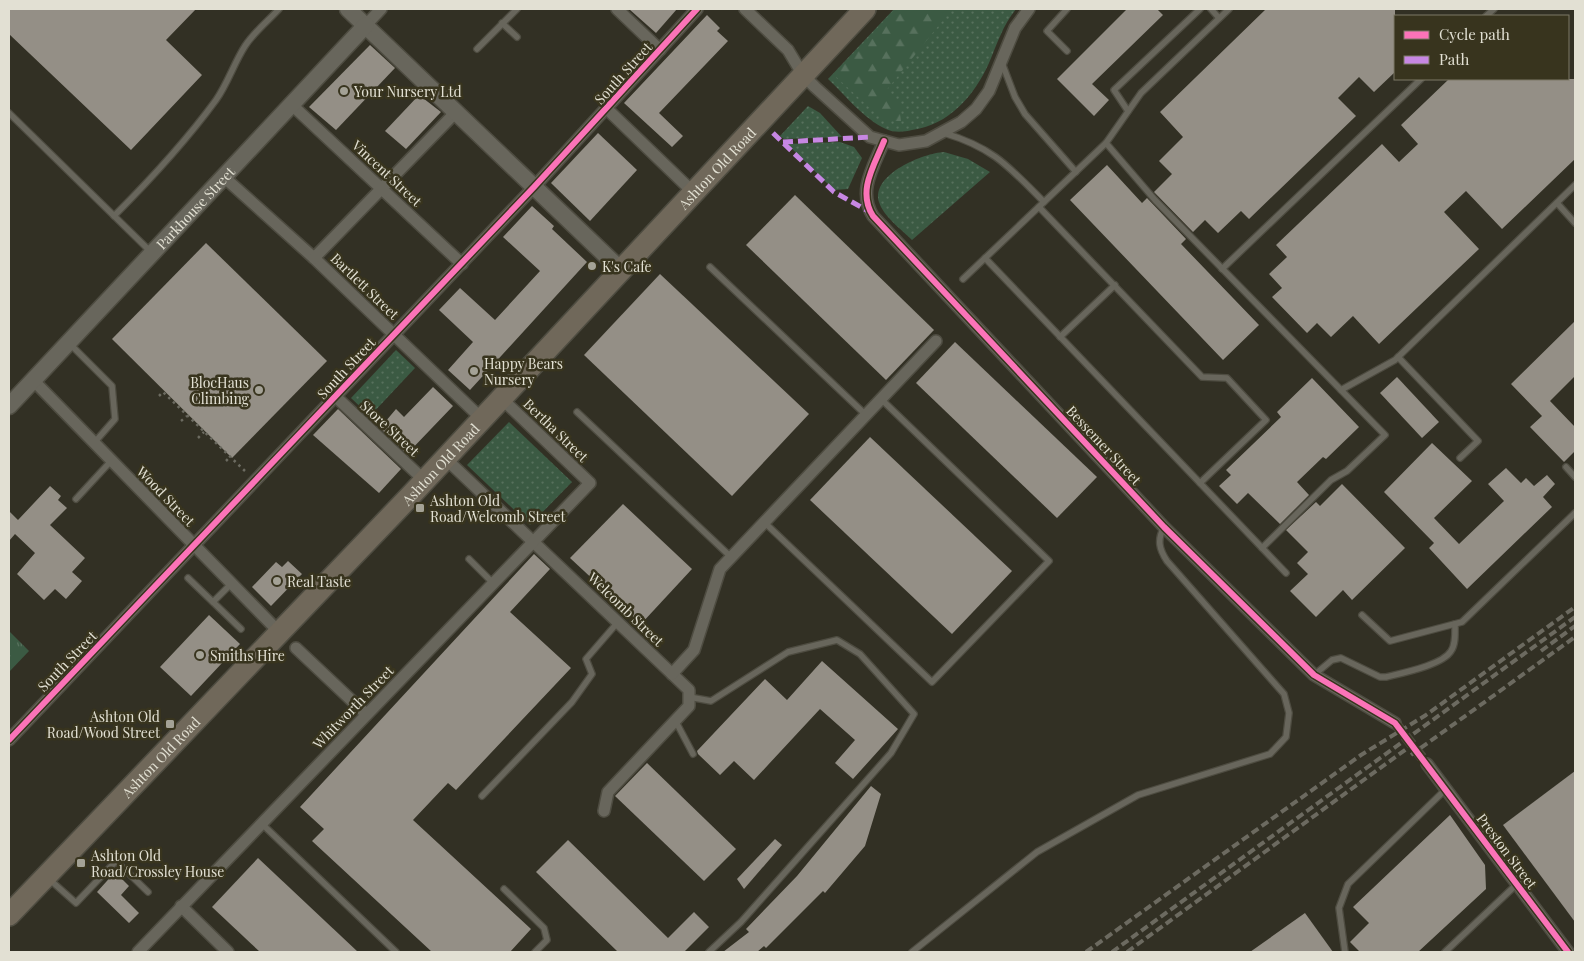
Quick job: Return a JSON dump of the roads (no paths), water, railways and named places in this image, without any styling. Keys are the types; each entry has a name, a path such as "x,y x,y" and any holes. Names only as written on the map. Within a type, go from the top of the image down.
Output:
{"highway":[{"name":"Ashton Old Road","path":"11,908 46,876 280,633 866,9"}],"street":[{"path":"348,9 622,270"},
{"name":"Parkhouse Street","path":"9,406 381,9"},
{"path":"617,9 660,50"},
{"name":"South Street","path":"9,740 462,264 697,9"},
{"path":"745,9 788,50 804,75 870,137 899,145 926,141 944,133 976,109 989,91 1015,28 1029,9"},
{"name":"Vincent Street","path":"292,105 462,264"},
{"path":"606,109 694,192"},
{"path":"314,258 456,112"},
{"name":"Bessemer Street","path":"884,141 867,186 865,198 873,216 1164,527 1314,675 1395,723"},
{"name":"Bartlett Street","path":"224,178 314,258 482,419"},
{"path":"672,674 694,650 720,569 936,341"},
{"name":"Wood Street","path":"33,380 280,633"},
{"name":"Store Street","path":"336,397 424,480"},
{"name":"Bertha Street","path":"501,398 590,483"},
{"name":"Welcomb Street","path":"445,458 672,674 688,690 689,697"},
{"name":"Whitworth Street","path":"138,952 590,483"},
{"path":"296,648 366,714"},
{"path":"604,811 608,792 689,706 689,697"},
{"name":"Preston Street","path":"1427,764 1568,952"},
{"path":"182,906 228,952"}],"lane":[{"path":"114,216 148,182 215,102 225,87 230,73 246,44 279,9"},
{"path":"477,48 517,9"},
{"path":"1067,9 1047,31 1067,51"},
{"path":"1128,111 1114,90 1200,9"},
{"path":"1211,9 1219,18"},
{"path":"963,279 1106,143 1149,85 1229,9"},
{"path":"502,23 517,37"},
{"path":"1002,63 1015,97 1025,114 1076,172"},
{"path":"1222,269 1420,80"},
{"path":"9,113 153,254"},
{"path":"944,133 971,141 1003,161 1044,202"},
{"path":"1106,143 1155,200 1385,435 1347,472 1332,480 1262,548"},
{"path":"1341,390 1398,357 1575,185"},
{"path":"1557,203 1575,223"},
{"path":"1039,207 1202,377 1227,378 1266,420 1200,483"},
{"path":"985,258 1286,573"},
{"path":"710,268 866,415"},
{"path":"1060,337 1115,285"},
{"path":"68,342 112,386 114,419 94,443"},
{"path":"1398,357 1478,441 1460,458"},
{"path":"764,522 932,682 1049,561 881,400"},
{"path":"577,412 732,558"},
{"path":"76,499 111,461"},
{"path":"1566,467 1575,477"},
{"path":"1362,615 1390,641 1455,624 1469,617 1575,513"},
{"path":"912,952 1037,852 1138,795 1270,754 1286,737 1290,713 1284,694 1167,561 1161,551 1158,537 1164,527"},
{"path":"468,559 493,583"},
{"path":"188,578 241,629"},
{"path":"213,602 231,584"},
{"path":"482,796 572,702 592,674 586,659 618,622"},
{"path":"1314,675 1332,660 1341,658 1380,677 1386,678 1438,661 1447,656 1452,650 1455,624"},
{"path":"689,697 711,701 788,652 837,640 860,654 914,714 892,753 741,922 708,952"},
{"path":"675,720 692,754"},
{"path":"1346,952 1339,908 1348,884 1446,790"},
{"path":"261,823 396,952"},
{"path":"46,876 76,903 116,861 148,892"},
{"path":"1445,952 1517,884"},
{"path":"504,889 544,928 547,940 535,952"}],"tunnel":[{"path":"1395,723 1427,764"}],"railway":[{"path":"1086,952 1361,755 1426,715 1575,607"},
{"path":"1112,952 1575,617"},
{"path":"1541,651 1575,626"},
{"path":"1411,755 1575,637"},
{"path":"1127,952 1416,742"}],"place":[{"name":"Your Nursery Ltd","path":"344,91"},
{"name":"K's Cafe","path":"592,266"},
{"name":"Happy Bears Nursery","path":"474,371"},
{"name":"BlocHaus Climbing","path":"259,390"},
{"name":"Ashton Old Road/Welcomb Street","path":"420,508"},
{"name":"Real Taste","path":"277,581"},
{"name":"Smiths Hire","path":"200,655"},
{"name":"Ashton Old Road/Wood Street","path":"170,724"},
{"name":"Ashton Old Road/Crossley House","path":"81,863"}]}
